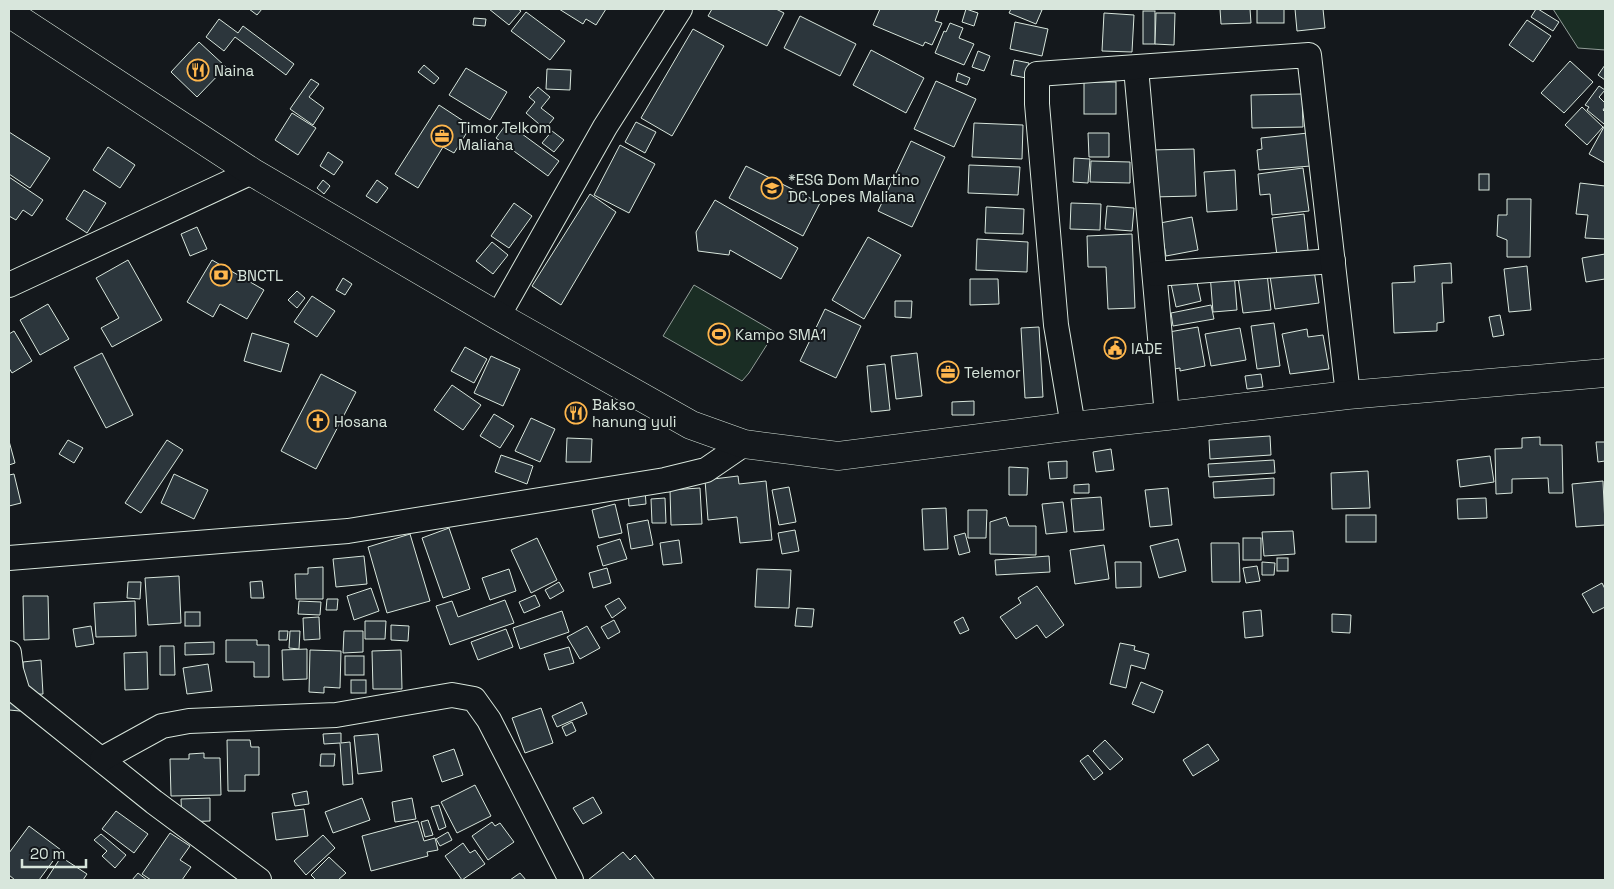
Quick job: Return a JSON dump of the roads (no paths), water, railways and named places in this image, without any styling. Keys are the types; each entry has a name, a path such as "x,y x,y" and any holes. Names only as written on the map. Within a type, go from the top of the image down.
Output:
{"main road":[{"path":"9,13 252,172 498,316 691,425 744,444 838,456 1073,426 1348,395 1605,373"}],"street":[{"path":"498,316 605,127 680,9"},
{"path":"1073,426 1056,325 1037,104 1037,74 1310,55 1348,395"},
{"path":"1136,68 1167,416"},
{"path":"9,285 252,172"},
{"path":"1155,274 1333,261"},
{"path":"9,558 348,531 665,480 706,470 744,444"},
{"path":"9,653 18,693 154,802 259,880"},
{"path":"102,759 162,726 189,721 336,716 452,695 474,699 489,720 571,880"}],"place":[{"name":"Naina","path":"198,70"},
{"name":"Timor Telkom Maliana","path":"442,136"},
{"name":"*ESG Dom Martino DC Lopes Maliana","path":"772,188"},
{"name":"BNCTL","path":"221,275"},
{"name":"Kampo SMA1","path":"719,334"},
{"name":"IADE","path":"1115,348"},
{"name":"Telemor","path":"948,372"},
{"name":"Bakso hanung yuli","path":"576,413"},
{"name":"Hosana","path":"318,421"}]}
